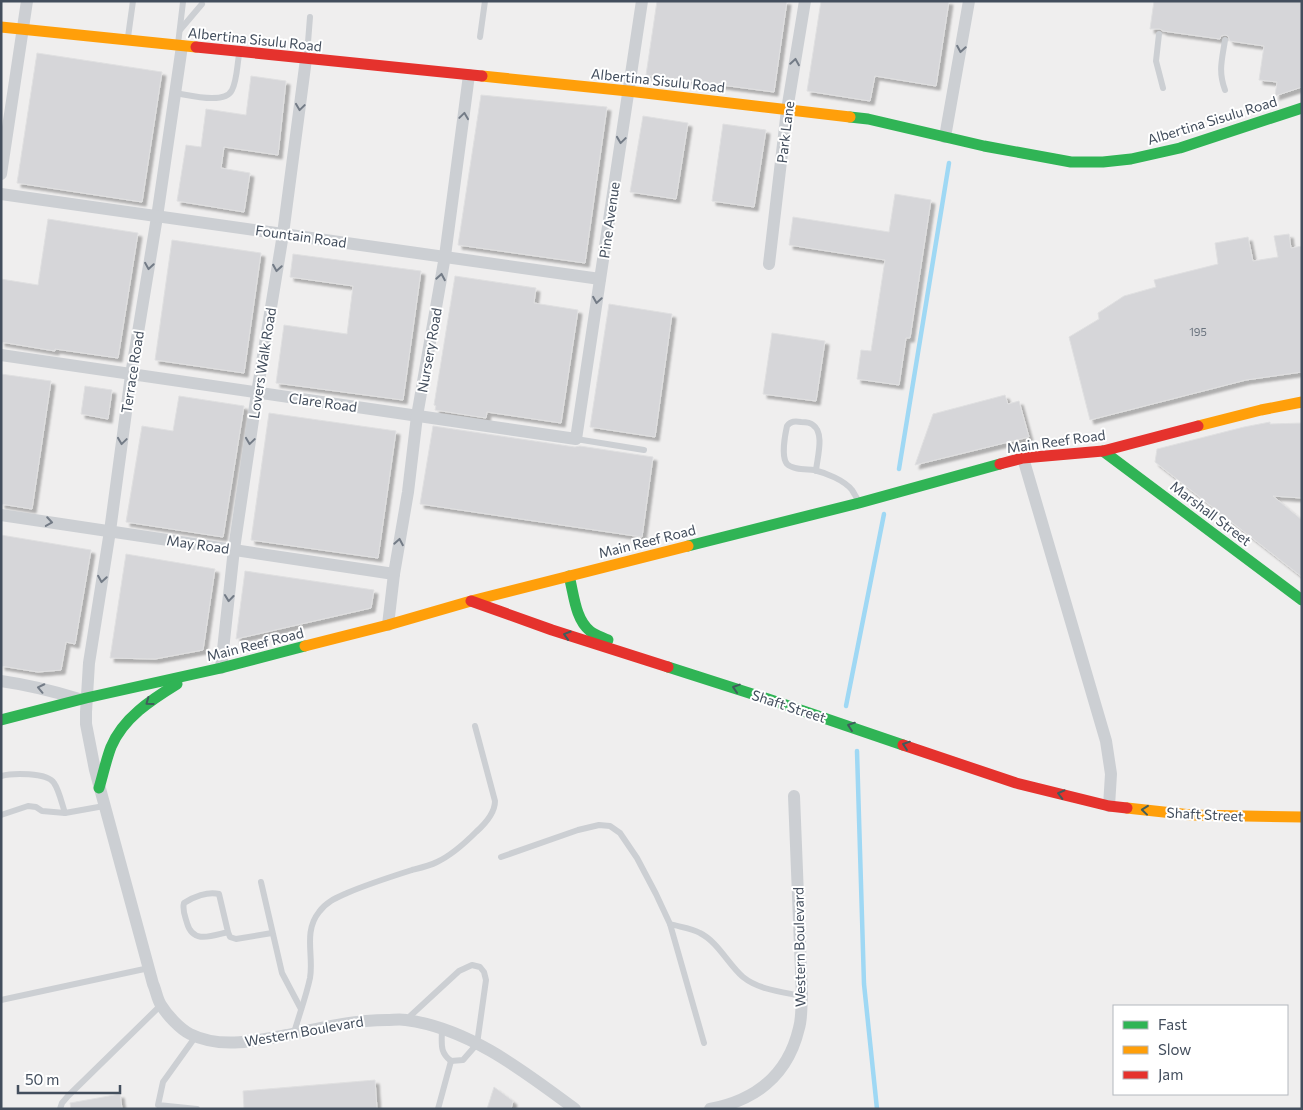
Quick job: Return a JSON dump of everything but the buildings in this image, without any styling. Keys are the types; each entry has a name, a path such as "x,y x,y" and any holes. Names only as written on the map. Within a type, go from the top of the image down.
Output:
{"main road":[{"name":"Albertina Sisulu Road","path":"1,26 24,30 628,91 868,119 984,146 1072,162 1104,162 1131,159 1180,148 1302,108"},
{"name":"Main Reef Road","path":"1,720 83,698 190,676 471,601 859,503 1022,458 1103,451 1261,410 1302,402"},
{"name":"Marshall Street","path":"1103,451 1302,600"},
{"path":"569,576 580,617 588,629 638,652 647,660"},
{"name":"Shaft Street","path":"471,601 552,630 832,720 1016,783 1108,806 1191,815 1302,817"},
{"path":"99,788 111,747 121,730 149,702 190,676"}],"street":[{"path":"1,174 27,1"},
{"name":"Pine Avenue","path":"576,439 642,1"},
{"name":"Park Lane","path":"769,264 787,110 805,1"},
{"path":"946,137 969,1"},
{"name":"Terrace Road","path":"83,698 110,531 131,375 157,218 180,46"},
{"name":"Lovers Walk Road","path":"221,668 234,549 283,234 306,59"},
{"name":"Nursery Road","path":"388,624 394,574 408,492 417,416 445,256 469,75"},
{"name":"Fountain Road","path":"1,194 157,218 445,256 600,279"},
{"name":"Clare Road","path":"1,355 576,439"},
{"path":"1022,458 1106,741 1111,774 1108,806"},
{"name":"May Road","path":"1,515 394,574"},
{"path":"1,682 52,690 83,698"},
{"name":"Western Boulevard","path":"83,698 89,744 99,788 153,984 161,1005 175,1022 190,1034 226,1043 250,1042 370,1020 406,1020 442,1028 463,1036 518,1067 575,1109"},
{"name":"Western Boulevard","path":"710,1109 746,1098 763,1088 787,1061 795,1044 800,1026 802,996 794,796"}],"lane":[{"path":"127,40 133,1"},
{"path":"480,37 485,1"},
{"path":"180,46 179,31 183,2"},
{"path":"179,31 202,4"},
{"path":"306,59 310,17"},
{"path":"1159,34 1156,61 1163,88"},
{"path":"1225,40 1220,68 1225,90"},
{"path":"175,93 218,99 225,97 231,92 240,52"},
{"path":"816,471 820,438 818,430 813,424 809,423 795,421 790,423 786,430 785,461 791,467 816,471 836,478 852,490 859,503"},
{"name":"Clare Road","path":"576,439 644,450"},
{"path":"294,1033 310,977 310,931 313,921 320,911 330,901 363,886 435,863 456,852 493,812 495,801 475,726"},
{"path":"1,776 17,774 41,776 50,779 54,783 64,813"},
{"path":"1,815 28,806 64,813 104,806"},
{"path":"501,857 578,830 599,825 610,826 620,833 637,858 670,924 704,1043"},
{"path":"261,882 282,973 301,1009"},
{"path":"228,932 200,937 193,935 189,930 182,909 184,903 190,899 212,892 219,894 230,937 236,939 272,933"},
{"path":"670,924 699,932 708,938 743,977 751,982 775,991 802,996"},
{"path":"406,1020 459,971 467,967 476,966 482,969 486,980 476,1044 463,1060 452,1061 445,1056 442,1049 442,1028"},
{"path":"1,1000 149,968"},
{"path":"60,1109 62,1102 161,1005"},
{"path":"196,1036 163,1082 158,1107 197,1109"},
{"path":"438,1109 452,1061"}],"waterway":[{"path":"899,469 949,163"},
{"path":"846,706 884,514"},
{"path":"857,751 864,984 877,1109"}],"traffic: fast":[{"path":"850,117 868,119 984,146 1071,162 1103,162 1131,159 1180,148 1302,108"},
{"path":"1103,451 1302,600"},
{"path":"688,546 859,503 1000,464"},
{"path":"569,576 581,620 590,631 608,640"},
{"path":"1,720 86,698 221,668 305,646"},
{"path":"668,667 903,745"},
{"path":"99,788 111,747 123,727 148,703 177,684"}],"traffic: slow":[{"path":"1,27 196,47"},
{"path":"482,76 850,117"},
{"path":"1198,426 1302,402"},
{"path":"305,646 471,601 688,546"},
{"path":"1127,808 1191,815 1302,817"}],"traffic: jam":[{"path":"196,47 482,76"},
{"path":"1000,464 1023,458 1103,451 1198,426"},
{"path":"471,601 552,630 668,667"},
{"path":"903,745 1016,783 1109,806 1127,808"}]}
